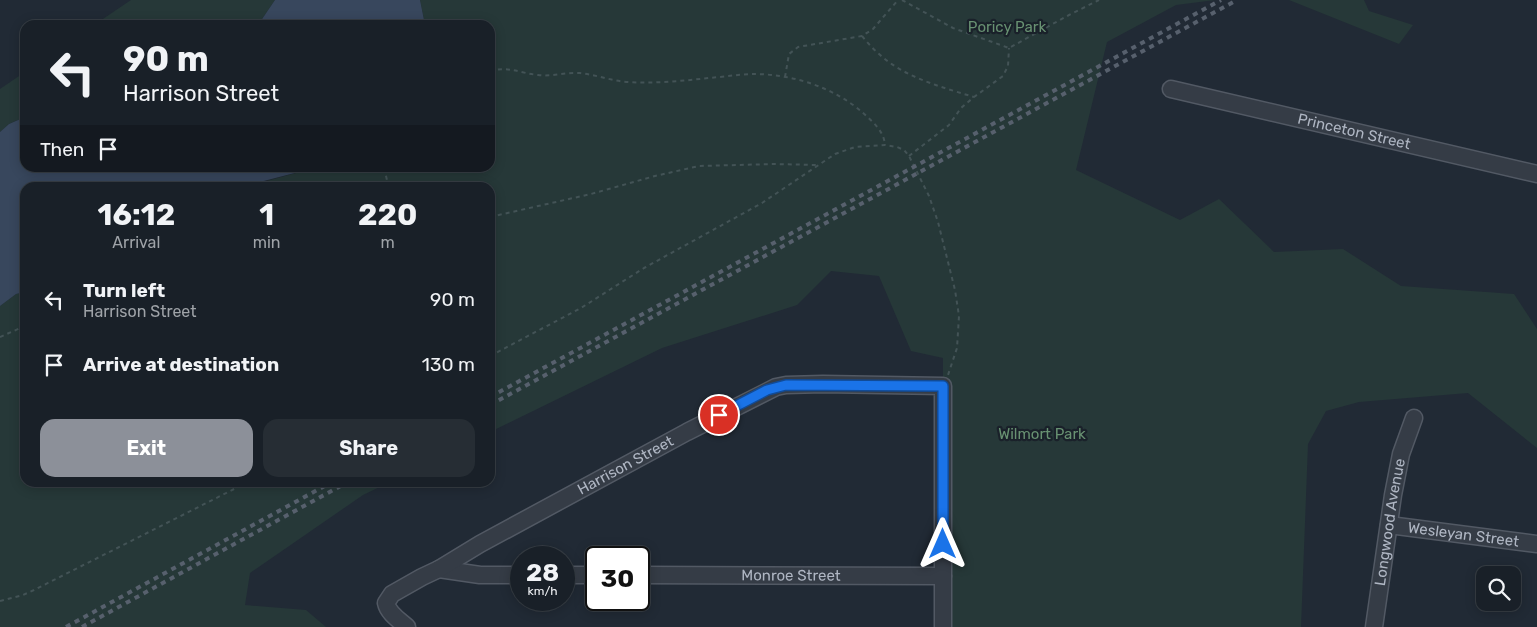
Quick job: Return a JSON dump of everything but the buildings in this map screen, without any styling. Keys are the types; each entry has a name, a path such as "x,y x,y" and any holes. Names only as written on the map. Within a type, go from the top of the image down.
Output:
{"street":[{"name":"Princeton Street","path":"1171,89 1537,174"},
{"name":"Harrison Street","path":"407,627 387,608 386,603 392,594 679,436 776,387 823,384 943,386"},
{"path":"943,386 943,627"},
{"name":"Longwood Avenue","path":"1374,627 1393,495 1402,454 1414,418"},
{"name":"Wesleyan Street","path":"1389,525 1537,544"},
{"path":"439,569 480,575 510,575"},
{"name":"Monroe Street","path":"650,575 943,576"}],"path":[{"path":"785,77 789,54 798,47 862,36 873,30 898,0"},
{"path":"902,0 953,28 1009,48 1099,0"},
{"path":"862,36 878,54 898,68 923,80 974,97"},
{"path":"909,156 949,125 961,108 1003,76 1008,66 1009,48"},
{"path":"495,70 501,68 537,75 556,76 578,73 594,75 612,81 629,82 670,81 752,74 785,77 822,89 852,104 880,129 885,138 885,146"},
{"path":"495,353 580,308 644,268 762,203 818,165 845,150 855,147 885,146 904,150 920,175 934,210 958,301 959,335 957,348 943,386"},
{"path":"495,216 591,194 699,166 818,165"},
{"path":"0,337 20,328"},
{"path":"0,601 34,590 238,487"}],"green space":[{"path":"131,0 275,0 261,20 101,20"},
{"path":"420,0 1215,0 1176,5 1107,42 1076,170 1180,220 1219,199 1274,252 1343,249 1401,286 1514,294 1537,329 1537,448 1468,393 1359,402 1326,411 1308,444 1301,627 943,627 943,358 911,351 879,276 831,271 797,305 662,348 495,430 495,182 263,182 299,172 495,172 495,20 424,20"},
{"path":"1289,0 1364,0 1369,11 1413,25 1399,44"},
{"path":"20,75 20,119 9,124 0,132 0,89"},
{"path":"20,293 20,487 380,487 363,495 250,573 245,605 306,610 326,627 0,627 0,306"}],"water":[{"path":"275,0 420,0 424,20 261,20"},
{"path":"20,119 20,172 299,172 260,182 20,182 20,293 0,306 0,132 9,124"}],"railway":[{"path":"495,394 1221,0"},
{"path":"495,402 1237,0"},
{"path":"66,627 323,487"},
{"path":"82,627 339,487"}],"route":[{"path":"719,415 767,390 786,385 943,386 943,544"}],"park label":[{"name":"Poricy Park","path":"1007,27"},
{"name":"Wilmort Park","path":"1042,434"}]}
